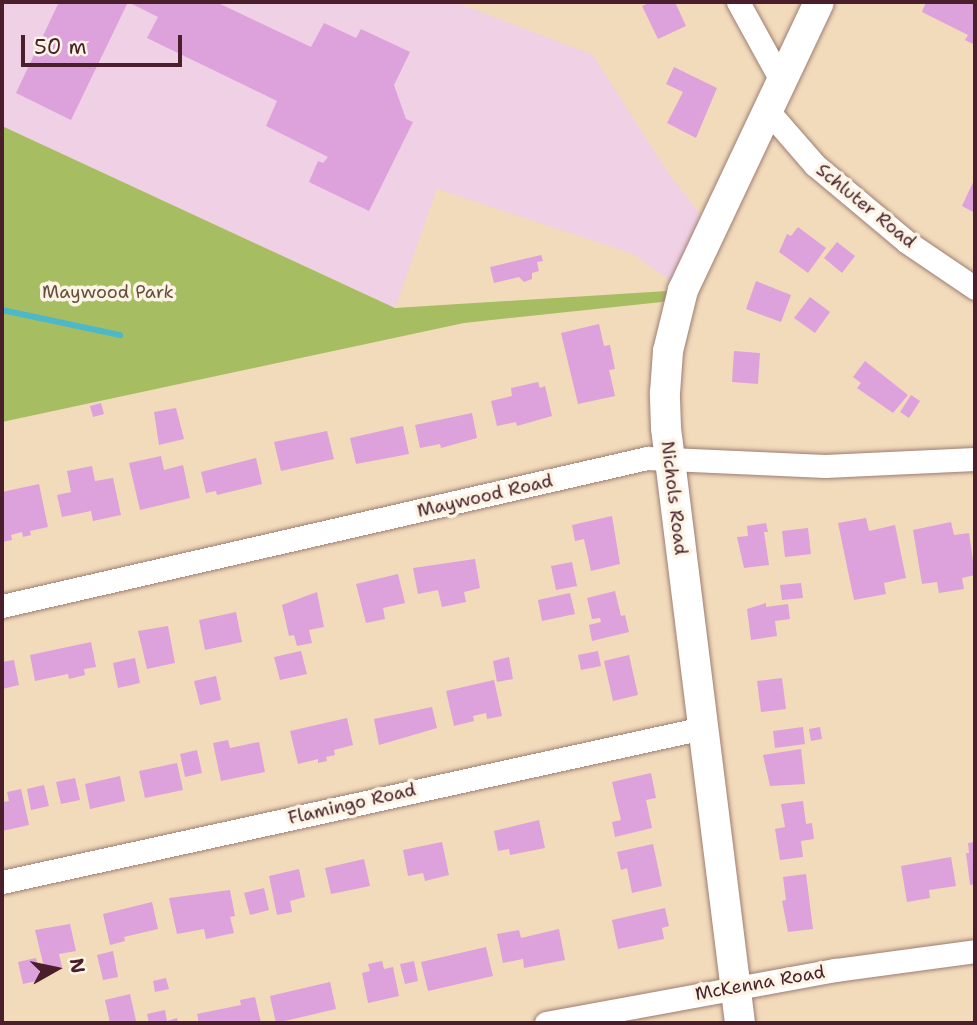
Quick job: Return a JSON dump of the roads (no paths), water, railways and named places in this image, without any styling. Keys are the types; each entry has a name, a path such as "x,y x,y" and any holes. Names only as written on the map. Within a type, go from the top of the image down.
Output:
{"street":[{"path":"738,2 782,82"},
{"name":"Nichols Road","path":"740,1023 669,457 666,379 668,351 683,290 818,2"},
{"name":"Schluter Road","path":"768,111 815,165 907,242 975,288"},
{"name":"Maywood Road","path":"2,606 633,461 669,457 825,466 975,459"},
{"name":"Flamingo Road","path":"2,882 703,728"},
{"name":"McKenna Road","path":"547,1023 835,970 975,951"}],"waterway":[{"path":"2,310 120,335"}],"park label":[{"name":"Maywood Park","path":"108,292"}]}
